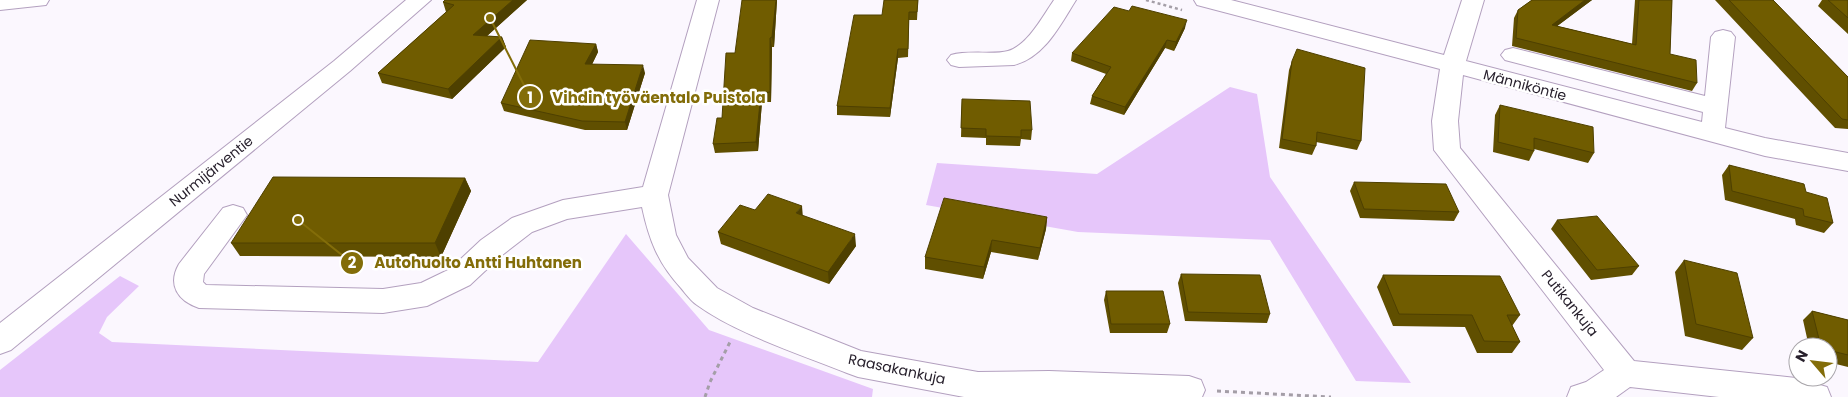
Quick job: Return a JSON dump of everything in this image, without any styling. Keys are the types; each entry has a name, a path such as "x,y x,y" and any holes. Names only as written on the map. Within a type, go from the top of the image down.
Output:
{"street":[{"path":"0,3 38,0"},
{"name":"Nurmijärventie","path":"0,341 342,66 420,0"},
{"name":"Raasakankuja","path":"708,0 654,195 662,235 677,265 706,296 742,317 858,364 978,386 1049,385 1189,390"},
{"path":"959,60 1014,58 1037,42 1065,0"},
{"name":"Männiköntie","path":"1205,0 1713,134 1765,147 1848,162"},
{"name":"Putikankuja","path":"1472,0 1452,66 1445,121 1447,150 1625,373"},
{"path":"1713,134 1723,37"},
{"path":"1513,55 1716,107"},
{"path":"233,215 189,272 188,286 199,296 383,301 427,294 460,277 492,248 522,226 563,210 654,195"},
{"path":"1583,397 1595,394 1625,373 1796,392 1815,397"}],"path":[{"path":"705,397 710,382 742,317"},
{"path":"1189,390 1330,397"}],"shaded area":[{"path":"1230,87 1257,94 1270,177 1411,383 1356,381 1270,240 1078,232 926,205 937,163 1097,174"},
{"path":"626,234 709,330 873,389 872,397 0,397 0,370 120,276 139,286 107,317 99,333 112,342 538,362"}],"building":[{"path":"445,0 513,0 473,35 502,37 448,89 378,73 454,5 443,2"},
{"path":"742,0 776,0 772,37 770,38 770,92 761,93 756,142 713,144 717,118 722,118 726,53 735,53"},
{"path":"884,0 918,0 917,12 909,12 908,49 898,49 890,108 837,106 854,15 882,15"},
{"path":"1532,0 1585,0 1552,25 1636,45 1639,0 1672,0 1670,54 1696,60 1697,83 1516,38 1518,10"},
{"path":"1729,0 1773,0 1848,77 1848,120 1842,119"},
{"path":"1828,0 1848,0 1848,18"},
{"path":"1132,6 1187,20 1176,42 1167,40 1125,107 1092,96 1111,67 1072,53 1114,7 1129,11"},
{"path":"530,40 596,44 585,64 643,65 625,122 582,121 501,103"},
{"path":"1297,49 1365,68 1361,141 1317,132 1316,146 1282,139 1292,61"},
{"path":"962,99 1030,101 1032,130 1021,130 1021,137 986,136 986,129 961,128"},
{"path":"1500,105 1593,127 1594,153 1534,138 1534,151 1498,142"},
{"path":"1729,165 1804,184 1806,192 1827,198 1833,223 1804,216 1803,209 1732,191"},
{"path":"273,177 465,178 435,243 231,243"},
{"path":"1354,182 1446,184 1459,212 1364,209"},
{"path":"768,194 802,206 796,213 855,234 828,272 718,232 740,205 755,210"},
{"path":"944,198 1047,217 1040,248 992,240 984,267 925,257"},
{"path":"1597,216 1639,266 1597,270 1557,220"},
{"path":"1684,260 1737,273 1753,338 1696,324"},
{"path":"1181,274 1260,275 1270,314 1188,312"},
{"path":"1383,275 1500,276 1520,315 1507,315 1520,342 1484,341 1472,315 1399,314"},
{"path":"1106,291 1163,291 1170,324 1111,324"},
{"path":"1812,311 1848,320 1848,355 1838,352 1838,337 1818,337"}],"place":[{"name":"Vihdin työväentalo Puistola","path":"490,18"},
{"name":"Autohuolto Antti Huhtanen","path":"298,220"}]}
